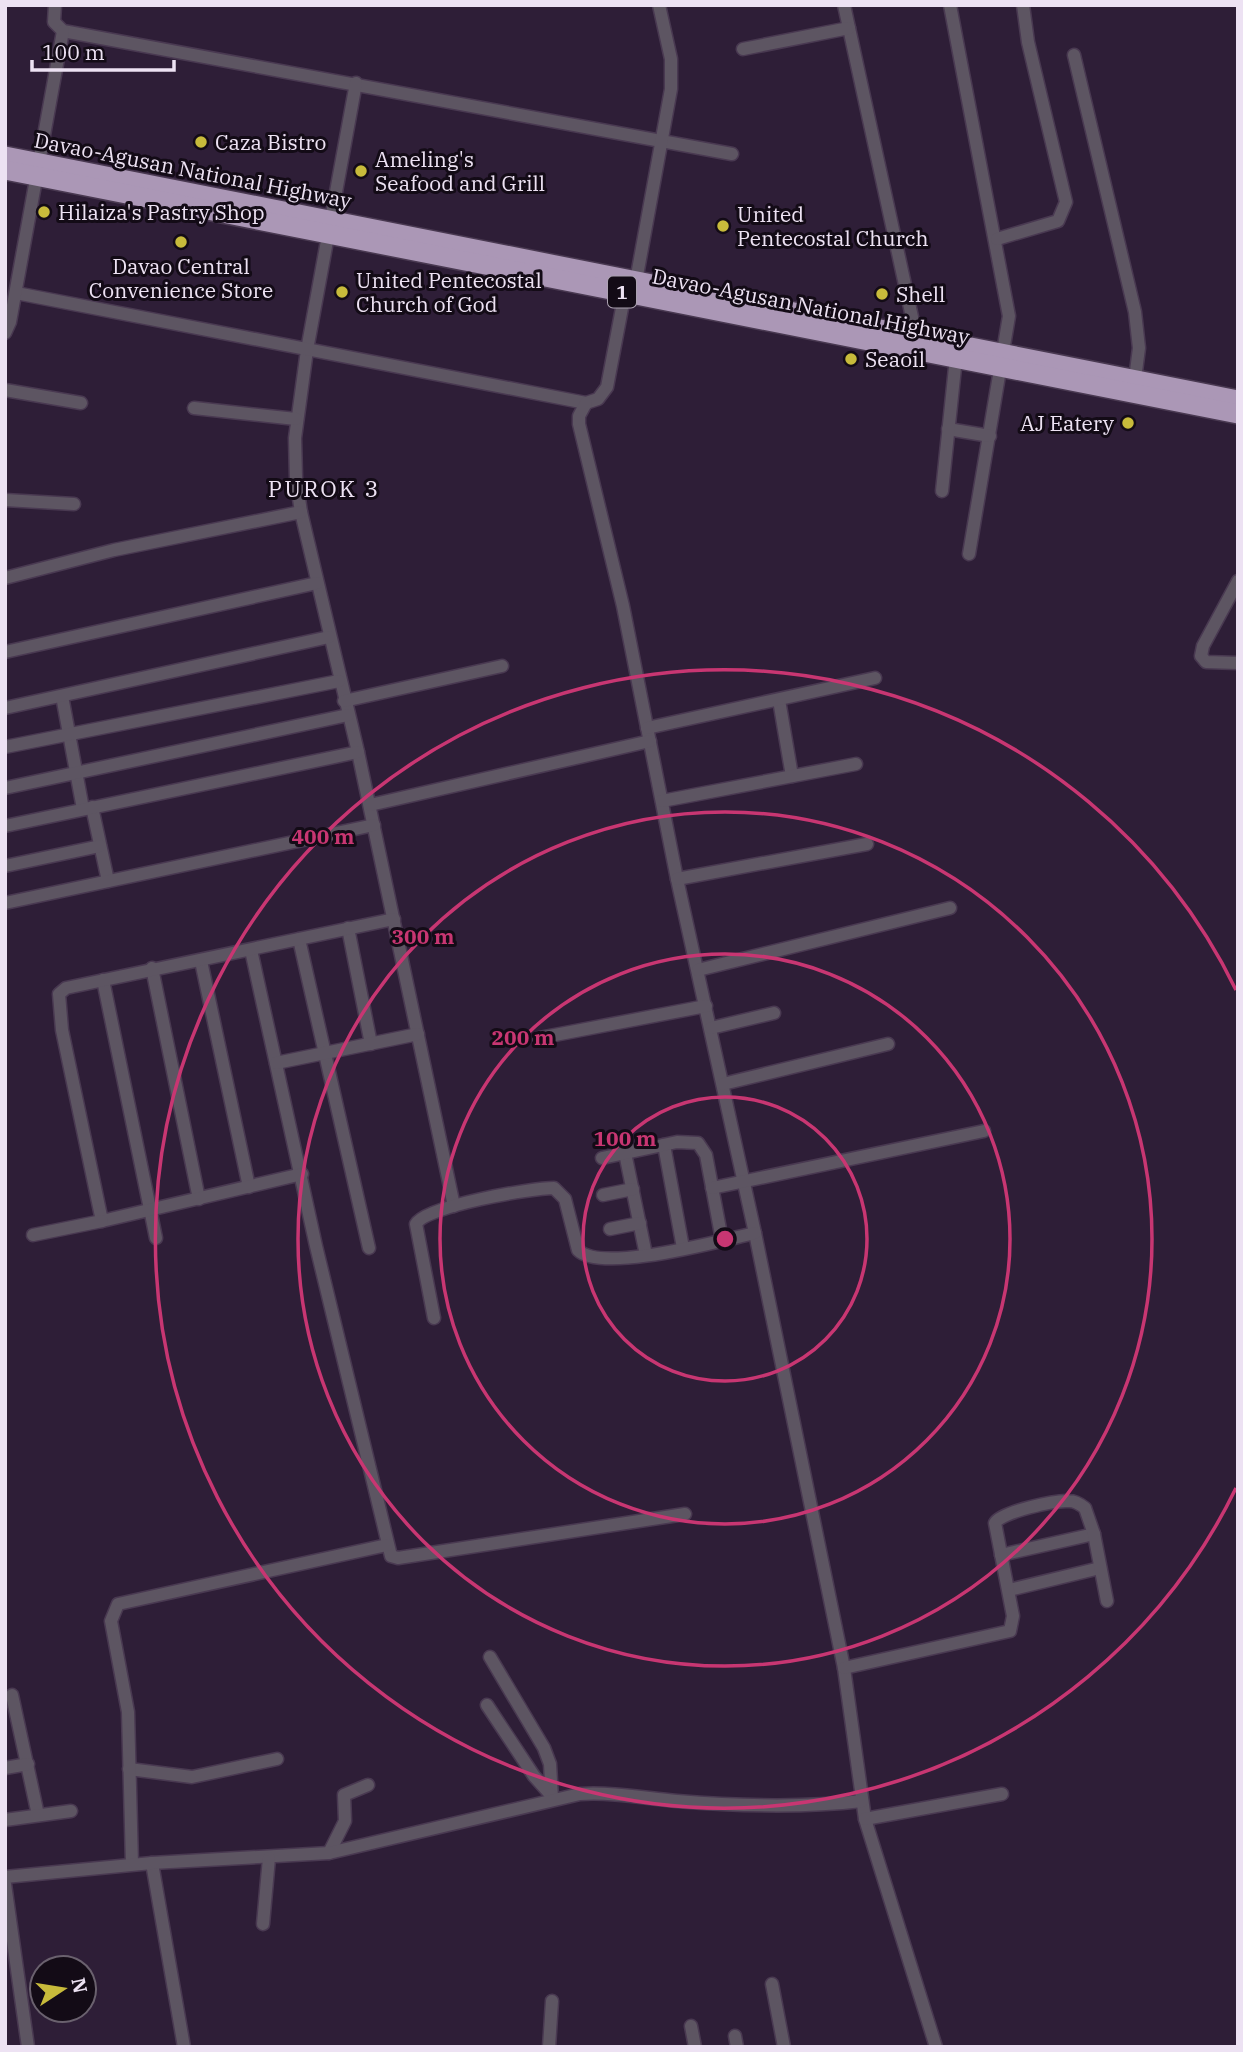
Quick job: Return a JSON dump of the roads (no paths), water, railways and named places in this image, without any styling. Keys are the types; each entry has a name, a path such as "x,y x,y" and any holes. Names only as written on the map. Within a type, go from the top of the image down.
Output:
{"highway":[{"name":"Davao-Agusan National Highway","path":"5,156 38,169 172,196 630,284 1174,394 1238,400"},
{"name":"Davao-Agusan National Highway","path":"5,170 38,169"},
{"name":"Davao-Agusan National Highway","path":"917,343 956,358 1003,360 1136,379 1238,414"}],"street":[{"path":"55,5 54,22 63,31 732,154"},
{"path":"16,293 586,403 598,399 607,387 662,143 672,74 659,5"},
{"path":"844,5 917,343"},
{"path":"950,5 997,239 1009,316 970,554"},
{"path":"997,239 1058,221 1066,202 1028,42 1023,5"},
{"path":"743,49 849,28"},
{"path":"5,333 16,293 63,31"},
{"path":"1074,55 1135,312 1139,348 1136,379"},
{"path":"356,83 296,419 296,478 329,637 370,805 454,1206"},
{"path":"942,491 956,358"},
{"path":"5,390 81,403"},
{"path":"586,403 579,416 579,424 623,606 677,879 755,1233 844,1668 865,1819 936,2047"},
{"path":"194,408 296,419"},
{"path":"948,429 990,436"},
{"path":"5,500 74,504"},
{"path":"5,578 114,550 301,512"},
{"path":"1238,581 1201,652 1206,662 1238,663"},
{"path":"5,652 317,583"},
{"path":"5,708 329,637"},
{"path":"344,701 502,666"},
{"path":"647,728 874,678"},
{"path":"5,747 339,681"},
{"path":"62,696 76,773 100,846 108,881"},
{"path":"779,700 792,776"},
{"path":"5,788 348,716"},
{"path":"370,805 649,741"},
{"path":"5,826 358,752"},
{"path":"662,801 856,764"},
{"path":"5,903 374,825"},
{"path":"677,879 867,844"},
{"path":"5,866 100,846"},
{"path":"698,970 950,908"},
{"path":"102,1221 57,1000 62,990 152,968 201,961 394,919"},
{"path":"348,928 371,1044"},
{"path":"299,939 369,1248"},
{"path":"251,950 391,1556 398,1558 685,1514"},
{"path":"201,961 249,1187"},
{"path":"152,968 199,1199"},
{"path":"103,980 156,1238"},
{"path":"539,1038 706,1006"},
{"path":"711,1028 774,1013"},
{"path":"276,1063 418,1034"},
{"path":"723,1084 888,1044"},
{"path":"712,1188 985,1130"},
{"path":"602,1158 691,1140 698,1143 706,1156 722,1240"},
{"path":"664,1145 683,1248"},
{"path":"625,1153 646,1255"},
{"path":"33,1235 302,1174"},
{"path":"434,1318 416,1224 426,1214 454,1206 554,1188 565,1199 578,1250 583,1256 620,1260 755,1233"},
{"path":"603,1195 632,1189"},
{"path":"610,1229 640,1223"},
{"path":"844,1668 1010,1631 1013,1616 995,1523 1000,1516 1010,1512 1068,1501 1078,1503 1089,1516 1107,1601"},
{"path":"1001,1555 1094,1534"},
{"path":"132,1864 128,1712 111,1621 118,1604 387,1545"},
{"path":"1009,1590 1100,1569"},
{"path":"490,1657 544,1748 550,1764 552,1797"},
{"path":"12,1695 12,1726 28,1764 38,1815"},
{"path":"487,1705 534,1776 552,1797"},
{"path":"129,1769 192,1777 277,1759"},
{"path":"5,1768 28,1764"},
{"path":"328,1853 345,1821 344,1795 368,1785"},
{"path":"5,1877 132,1864 328,1853 406,1837 552,1797 610,1792 706,1803 823,1805 862,1801"},
{"path":"865,1819 1002,1794"},
{"path":"5,1820 71,1811"},
{"path":"263,1924 269,1858"},
{"path":"152,1863 184,2047"},
{"path":"5,1884 28,2047"},
{"path":"772,1984 784,2047"},
{"path":"550,2047 552,2001"},
{"path":"691,2026 695,2047"}],"place":[{"name":"Caza Bistro","path":"201,142"},
{"name":"Ameling's Seafood and Grill","path":"361,171"},
{"name":"Hilaiza's Pastry Shop","path":"44,212"},
{"name":"United Pentecostal Church","path":"723,226"},
{"name":"Davao Central Convenience Store","path":"181,242"},
{"name":"United Pentecostal Church of God","path":"342,292"},
{"name":"Shell","path":"882,294"},
{"name":"Seaoil","path":"851,359"},
{"name":"AJ Eatery","path":"1128,423"}],"district":[{"name":"PUROK 3","path":"324,488"}]}
